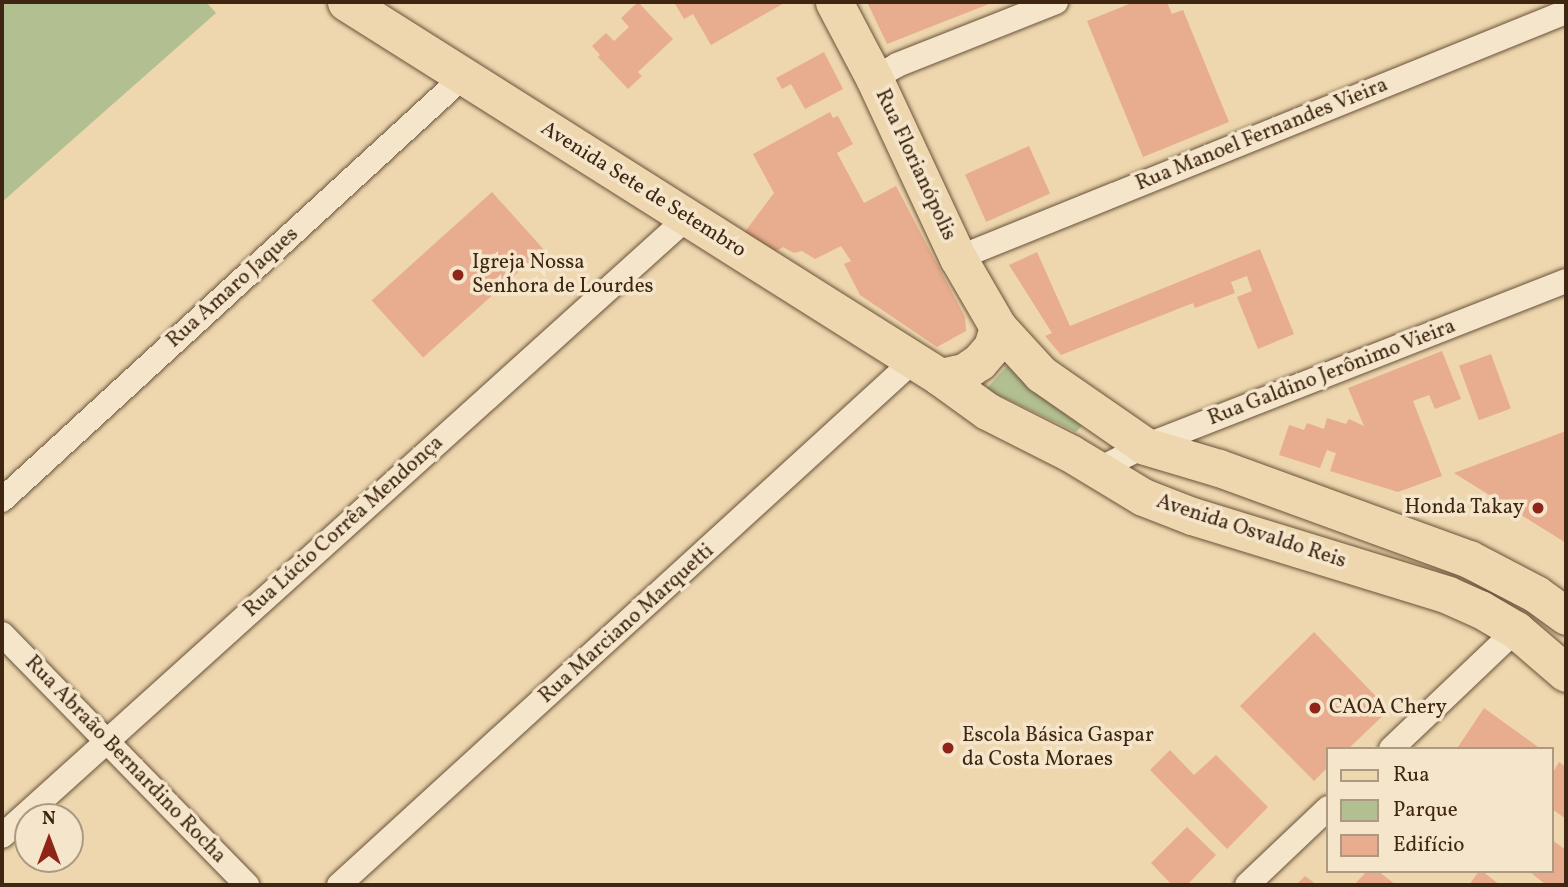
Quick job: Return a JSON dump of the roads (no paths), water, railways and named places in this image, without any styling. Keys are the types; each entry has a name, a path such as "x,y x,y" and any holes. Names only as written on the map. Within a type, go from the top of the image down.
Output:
{"main road":[{"name":"Avenida Sete de Setembro","path":"346,2 926,369"},
{"name":"Rua Florianópolis","path":"834,2 874,78 958,258 998,327"},
{"path":"926,369 964,372 979,362 992,347 998,327"},
{"path":"998,327 1041,374 1145,446 1230,472 1469,559 1536,594 1566,616"},
{"name":"Avenida Osvaldo Reis","path":"926,369 987,411 1099,469 1143,497 1192,516 1448,594 1516,630 1566,673"}],"street":[{"path":"874,78 897,65 1056,2"},
{"name":"Rua Manoel Fernandes Vieira","path":"958,258 1566,12"},
{"name":"Rua Amaro Jaques","path":"2,499 463,77"},
{"name":"Rua Lúcio Corrêa Mendonça","path":"2,836 687,218"},
{"name":"Rua Galdino Jerônimo Vieira","path":"1099,469 1145,446 1566,281"},
{"name":"Rua Marciano Marquetti","path":"339,885 926,369"},
{"path":"1393,747 1516,630"},
{"name":"Rua Abraão Bernardino Rocha","path":"2,634 247,885"},
{"path":"1247,885 1326,810"}],"place":[{"name":"Igreja Nossa Senhora de Lourdes","path":"458,275"},
{"name":"Honda Takay","path":"1538,508"},
{"name":"CAOA Chery","path":"1315,708"},
{"name":"Escola Básica Gaspar da Costa Moraes","path":"948,748"}]}
